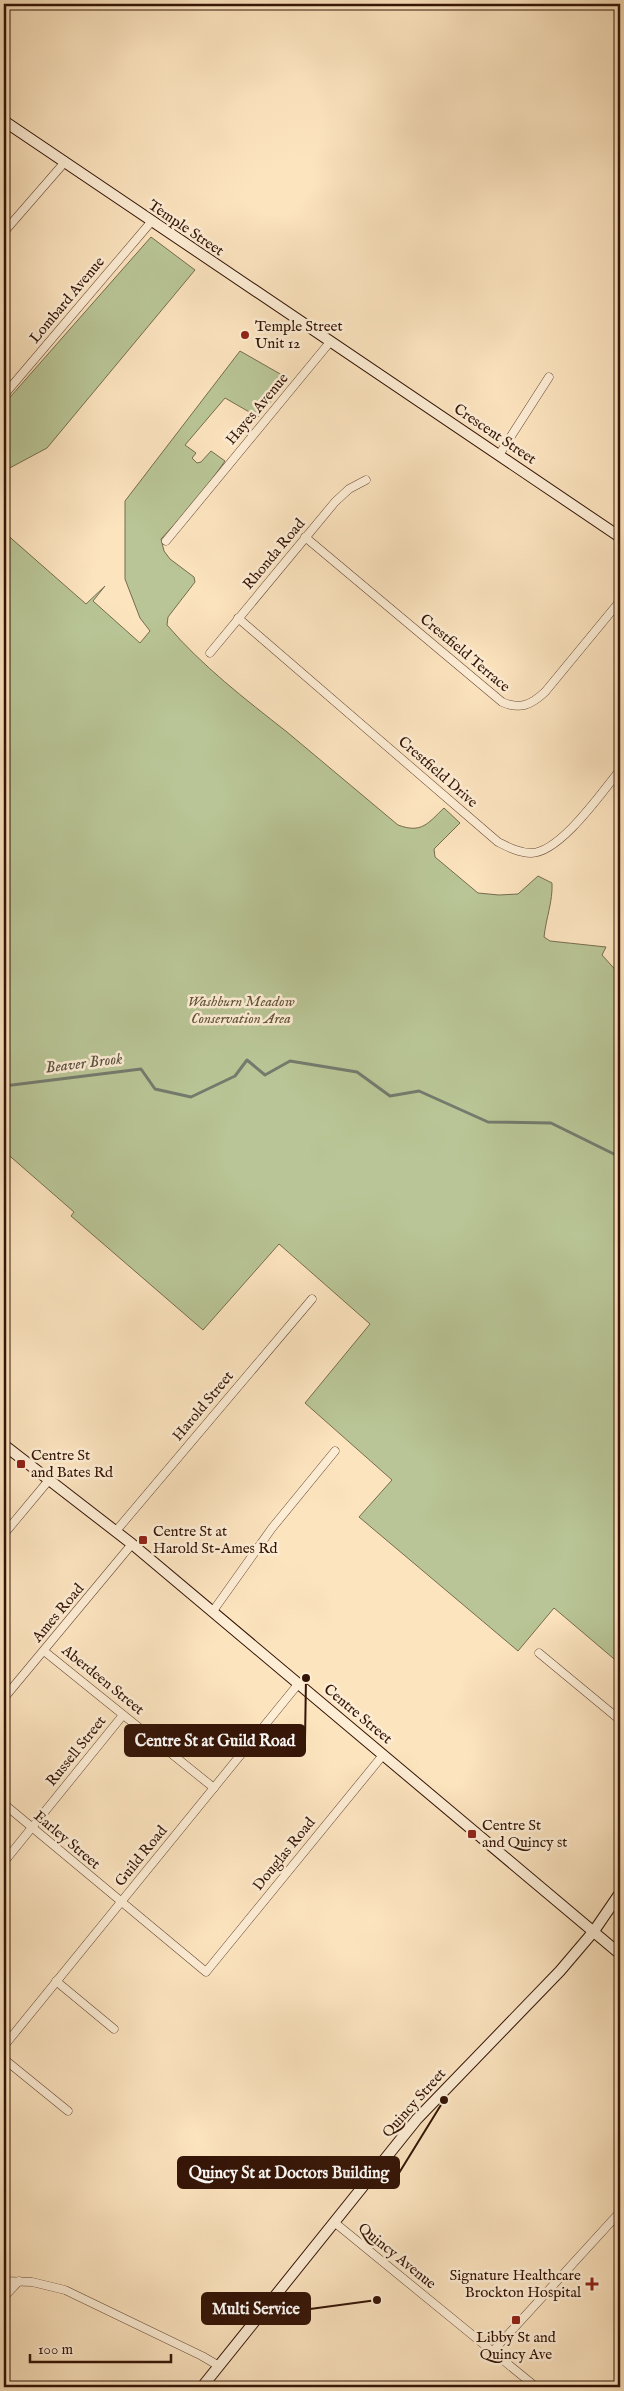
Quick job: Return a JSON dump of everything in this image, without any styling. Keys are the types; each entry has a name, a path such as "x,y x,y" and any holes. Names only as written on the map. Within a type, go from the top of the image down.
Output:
{"main road":[{"name":"Temple Street","path":"4,121 353,358"},
{"name":"Crescent Street","path":"353,358 620,536"},
{"name":"Centre Street","path":"4,1445 132,1544 620,1954"},
{"name":"Quincy Street","path":"202,2387 417,2119 560,1971 594,1931 620,1893"}],"street":[{"path":"4,232 64,163"},
{"name":"Lombard Avenue","path":"4,395 151,222"},
{"name":"Hayes Avenue","path":"166,541 330,342"},
{"path":"499,455 549,377"},
{"name":"Rhonda Road","path":"210,653 342,494 366,480"},
{"name":"Crestfield Terrace","path":"305,537 502,702 512,707 530,704 545,692 620,600"},
{"name":"Crestfield Drive","path":"238,618 498,842 509,848 532,853 553,846 575,824 620,770"},
{"name":"Harold Street","path":"116,1531 312,1299"},
{"path":"213,1611 272,1528 335,1451"},
{"path":"4,1534 49,1480"},
{"name":"Ames Road","path":"4,1698 132,1544"},
{"name":"Aberdeen Street","path":"44,1650 214,1788"},
{"path":"539,1653 620,1720"},
{"name":"Guild Road","path":"4,2046 299,1683"},
{"name":"Russell Street","path":"4,1862 124,1715"},
{"name":"Douglas Road","path":"206,1972 383,1754"},
{"name":"Earley Street","path":"4,1804 206,1972"},
{"path":"56,1981 114,2029"},
{"path":"4,2059 68,2110"},
{"path":"493,2351 620,2212"},
{"name":"Quincy Avenue","path":"334,2222 536,2387"},
{"path":"4,2281 44,2284 75,2294 219,2366"},
{"path":"4,2297 19,2281"}],"green space":[{"path":"151,237 195,270 47,448 4,471 4,404"},
{"name":"Washburn Meadow Conservation Area","path":"240,351 289,379 258,417 225,398 185,445 196,453 192,458 197,463 201,462 211,451 225,461 198,499 161,539 164,551 170,559 194,577 195,582 168,617 167,625 224,682 398,825 419,828 429,822 444,808 460,823 434,849 435,857 478,893 518,894 538,876 552,883 544,937 550,941 606,947 602,955 620,975 620,1664 554,1608 518,1651 359,1517 392,1480 305,1403 370,1324 279,1244 203,1330 71,1216 74,1212 4,1151 4,532 86,604 105,586 93,601 140,643 150,631 140,618 125,579 125,501"}],"waterway":[{"name":"Beaver Brook","path":"4,1086 141,1069 155,1089 191,1097 235,1076 247,1060 265,1075 290,1061 357,1072 390,1096 419,1091 488,1122 551,1123 620,1157"}],"place":[{"name":"Temple Street Unit 12","path":"245,335"},
{"name":"Centre St and Bates Rd","path":"21,1464"},
{"name":"Centre St at Harold St-Ames Rd","path":"143,1540"},
{"name":"Centre St at Guild Road","path":"306,1678"},
{"name":"Centre St and Quincy st","path":"472,1834"},
{"name":"Quincy St at Doctors Building","path":"444,2100"},
{"name":"Signature Healthcare Brockton Hospital","path":"592,2284"},
{"name":"Multi Service","path":"377,2300"},
{"name":"Libby St and Quincy Ave","path":"516,2320"}]}
